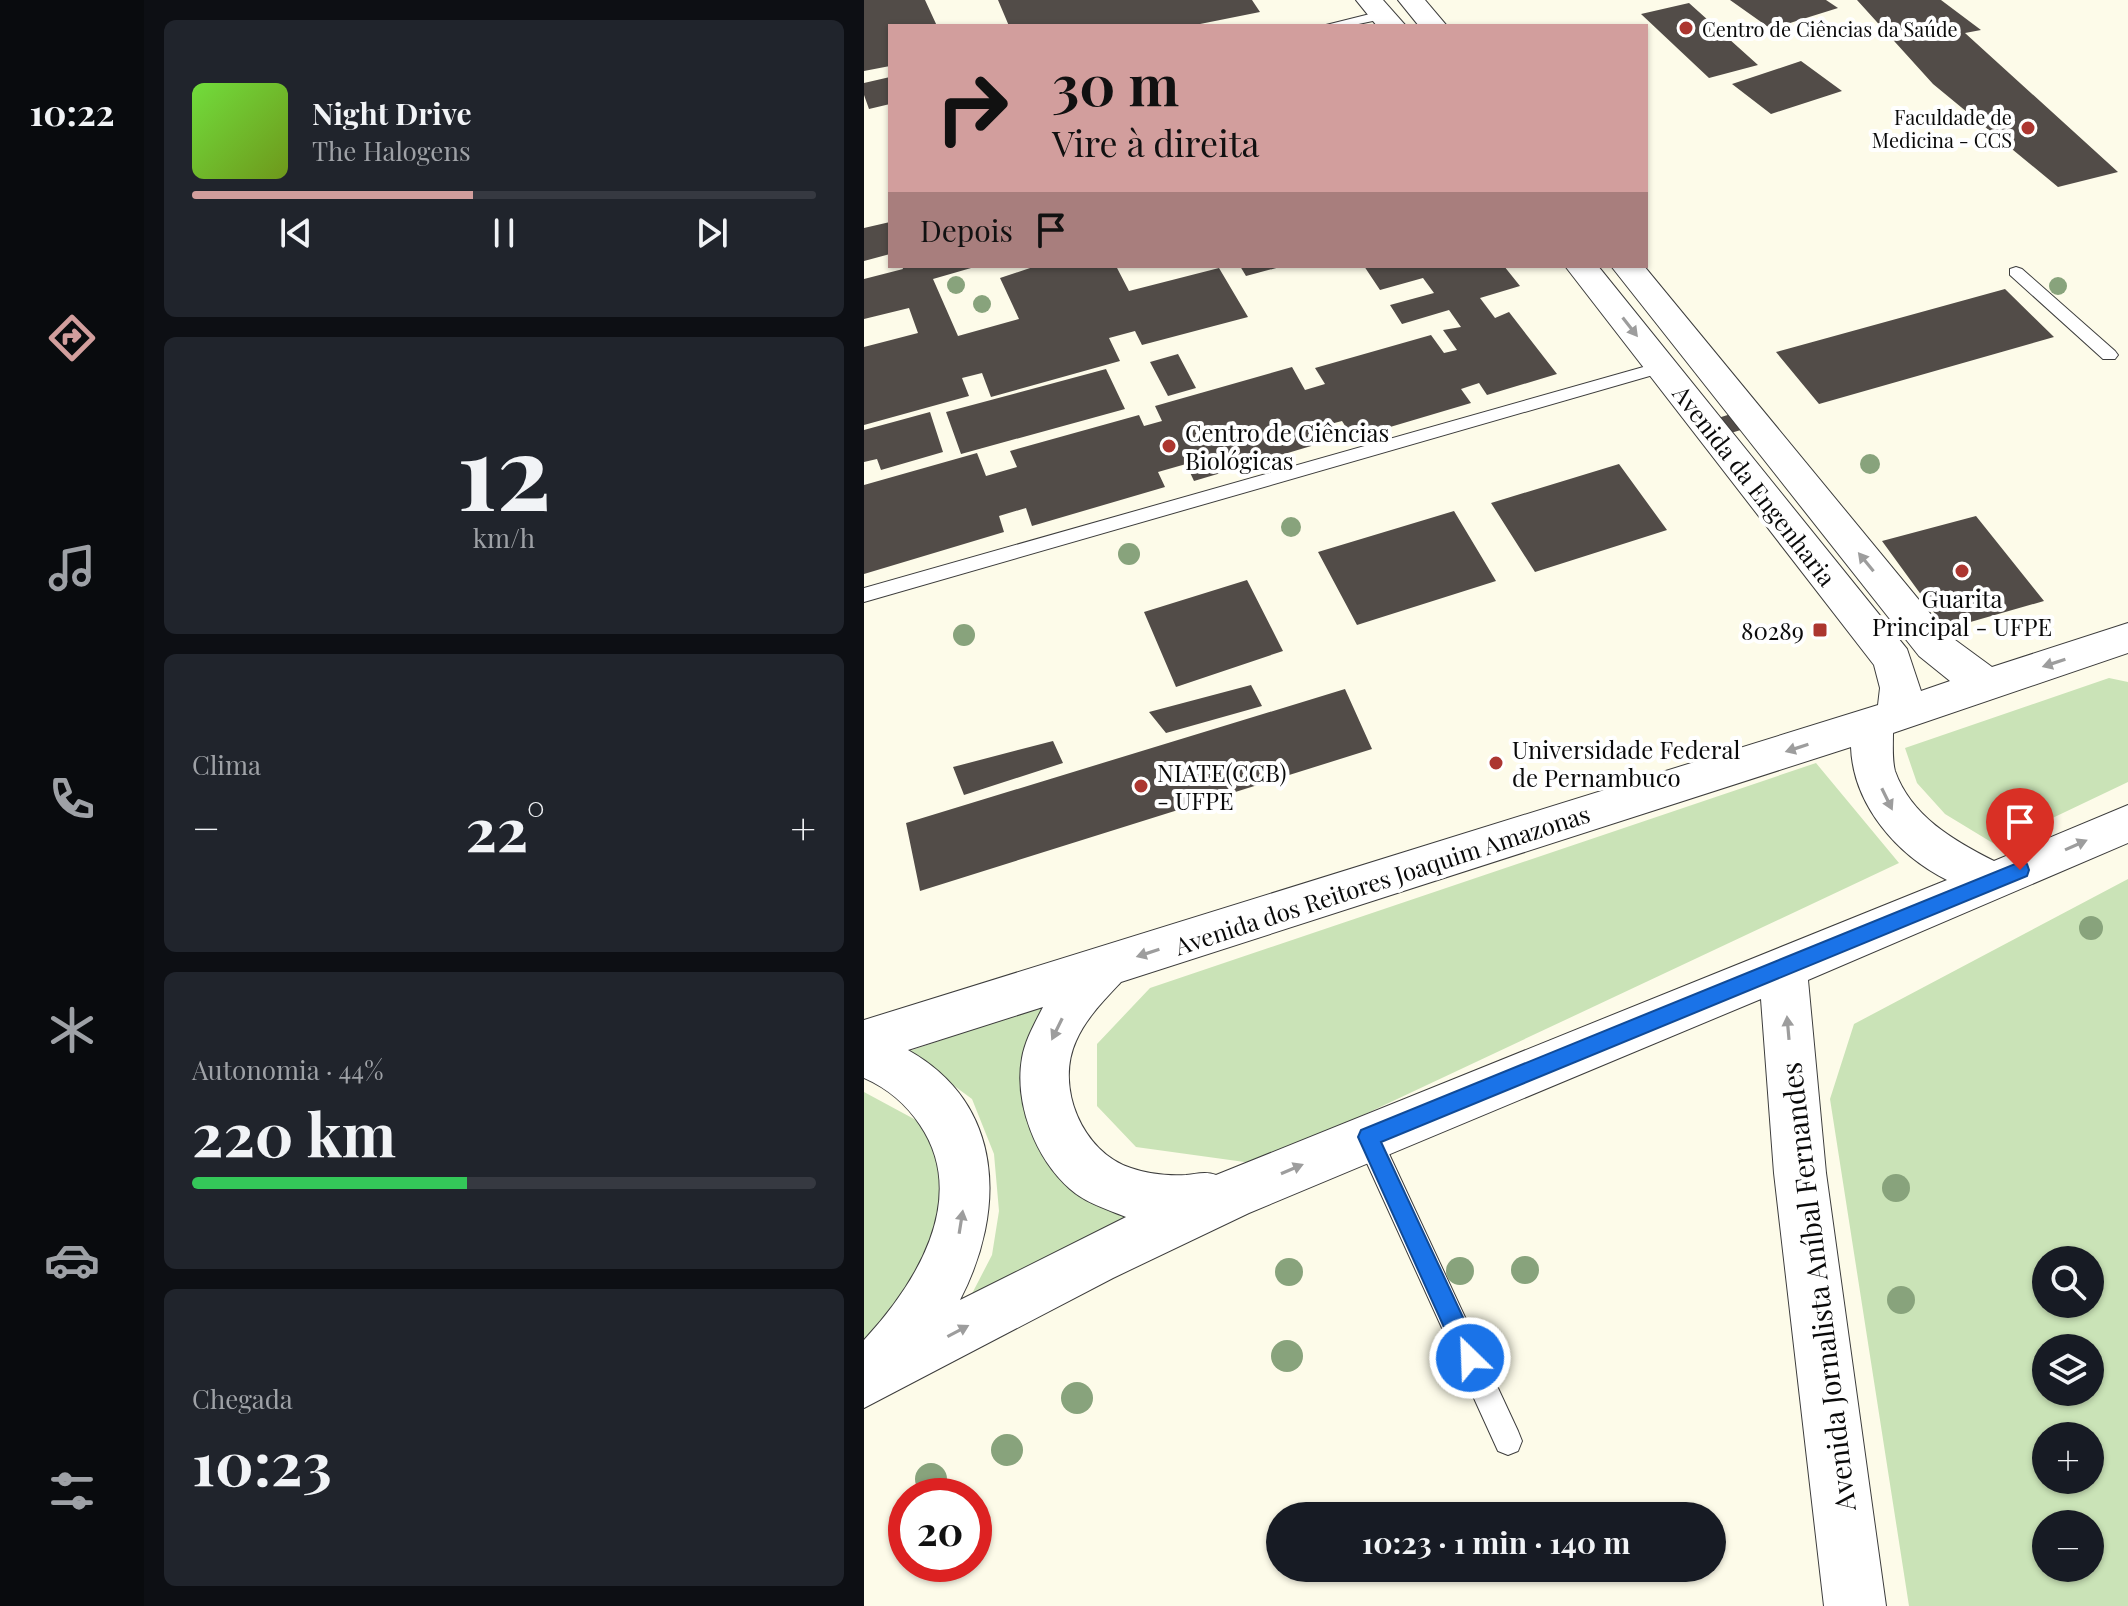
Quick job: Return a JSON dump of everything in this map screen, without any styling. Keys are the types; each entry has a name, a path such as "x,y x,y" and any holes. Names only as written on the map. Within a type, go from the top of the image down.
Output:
{"street":[{"path":"1411,0 1431,24"},
{"name":"Avenida da Engenharia","path":"1583,268 1893,660 1901,688 1884,720 1873,769 1895,814 1937,854 1993,882"},
{"name":"Avenida da Engenharia","path":"1629,268 1933,645 1957,666 1988,685"},
{"name":"Avenida dos Reitores Joaquim Amazonas","path":"864,1042 1988,685 2121,647"},
{"path":"864,1380 1094,1259 1230,1195 1993,882 2128,823"},
{"path":"1104,967 1070,1003 1050,1045 1045,1090 1056,1134 1084,1170 1126,1194 1177,1203 1230,1195"},
{"name":"Avenida Jornalista Aníbal Fernandes","path":"1783,968 1800,1173 1855,1606"},
{"path":"864,1056 880,1060 915,1081 942,1111 960,1148 966,1192 958,1240 939,1290 907,1338 864,1380"}],"lane":[{"path":"1338,24 1381,14"},
{"path":"2016,272 2109,355"},
{"path":"864,595 1661,367"},
{"path":"1368,1137 1508,1441"}],"green space":[{"path":"2109,678 2128,682 2128,782 1996,845 1945,814 1917,783 1905,748"},
{"path":"1816,763 1899,863 1259,1164 1136,1147 1097,1106 1097,1044 1150,988"},
{"path":"2128,879 2128,1606 1909,1606 1830,1099 1854,1024"},
{"path":"1043,1005 1022,1071 1033,1120 1174,1216 962,1313 992,1255 999,1211 994,1154 972,1099 934,1071 892,1057"},
{"path":"864,1092 927,1126 954,1180 941,1255 864,1342"}],"building":[{"path":"864,0 925,0 936,24 888,24 888,66 864,71"},
{"path":"998,0 1252,0 1260,12 1200,24 1008,24"},
{"path":"1730,0 1826,0 1838,8 1771,29"},
{"name":"Faculdade de Medicina - CCS","path":"1857,0 1941,0 1981,30 1965,33 2118,172 2058,187 1933,84"},
{"name":"Centro de Ciências da Saúde","path":"1689,3 1758,65 1709,78 1641,14"},
{"path":"1801,61 1842,91 1771,114 1732,84"},
{"path":"888,77 888,104 869,109 864,83"},
{"path":"888,222 888,255 864,261 864,228"},
{"path":"971,268 933,279 958,336 1019,319 1000,278 1030,268 1117,268 1129,291 1219,268 1248,317 1142,345 1135,331 1109,338 1120,361 991,397 982,373 962,378 969,396 864,425 864,347 918,333 909,308 864,319 864,279 903,269"},
{"path":"1241,268 1276,268 1246,276"},
{"name":"Centro de Ciências Biológicas","path":"1365,268 1506,268 1520,286 1480,298 1495,318 1509,312 1557,374 1487,395 1479,383 1461,389 1471,403 1353,438 1342,421 1319,427 1328,441 1194,481 1186,464 1158,472 1165,487 1032,526 1026,508 999,516 1004,532 864,574 864,485 977,453 986,476 1017,467 1010,451 1139,415 1144,426 1162,421 1155,406 1292,367 1305,390 1325,384 1315,368 1431,335 1444,353 1457,350 1443,330 1461,327 1449,310 1402,324 1390,305 1434,293 1423,278 1380,290"},
{"path":"2005,289 2054,337 1819,404 1776,352"},
{"name":"Centro de Ciências Biológicas","path":"1178,354 1196,388 1168,396 1150,362"},
{"name":"Centro de Ciências Biológicas","path":"1106,369 1125,409 961,454 946,412"},
{"path":"930,412 943,452 881,470 877,459 864,462 864,430"},
{"path":"1731,414 1744,429 1721,436 1708,421"},
{"path":"1619,464 1667,530 1535,572 1491,503"},
{"path":"1454,511 1496,581 1357,625 1318,552"},
{"name":"Guarita Principal - UFPE","path":"1976,516 2044,601 1946,629 1882,541"},
{"path":"1247,580 1283,651 1176,687 1144,612"},
{"path":"1251,685 1262,706 1166,733 1149,712"},
{"name":"NIATE(CCB) - UFPE","path":"1345,689 1372,749 920,891 906,823"},
{"path":"1053,741 1063,763 964,795 953,767"}],"place":[{"name":"Centro de Ciências da Saúde","path":"1686,28"},
{"name":"Faculdade de Medicina - CCS","path":"2028,128"},
{"name":"Centro de Ciências Biológicas","path":"1169,446"},
{"name":"Guarita Principal - UFPE","path":"1962,571"},
{"name":"80289","path":"1820,630"},
{"name":"Universidade Federal de Pernambuco","path":"1496,763"},
{"name":"NIATE(CCB) - UFPE","path":"1141,786"}],"route":[{"path":"1470,1358 1368,1137 2020,870"}]}
